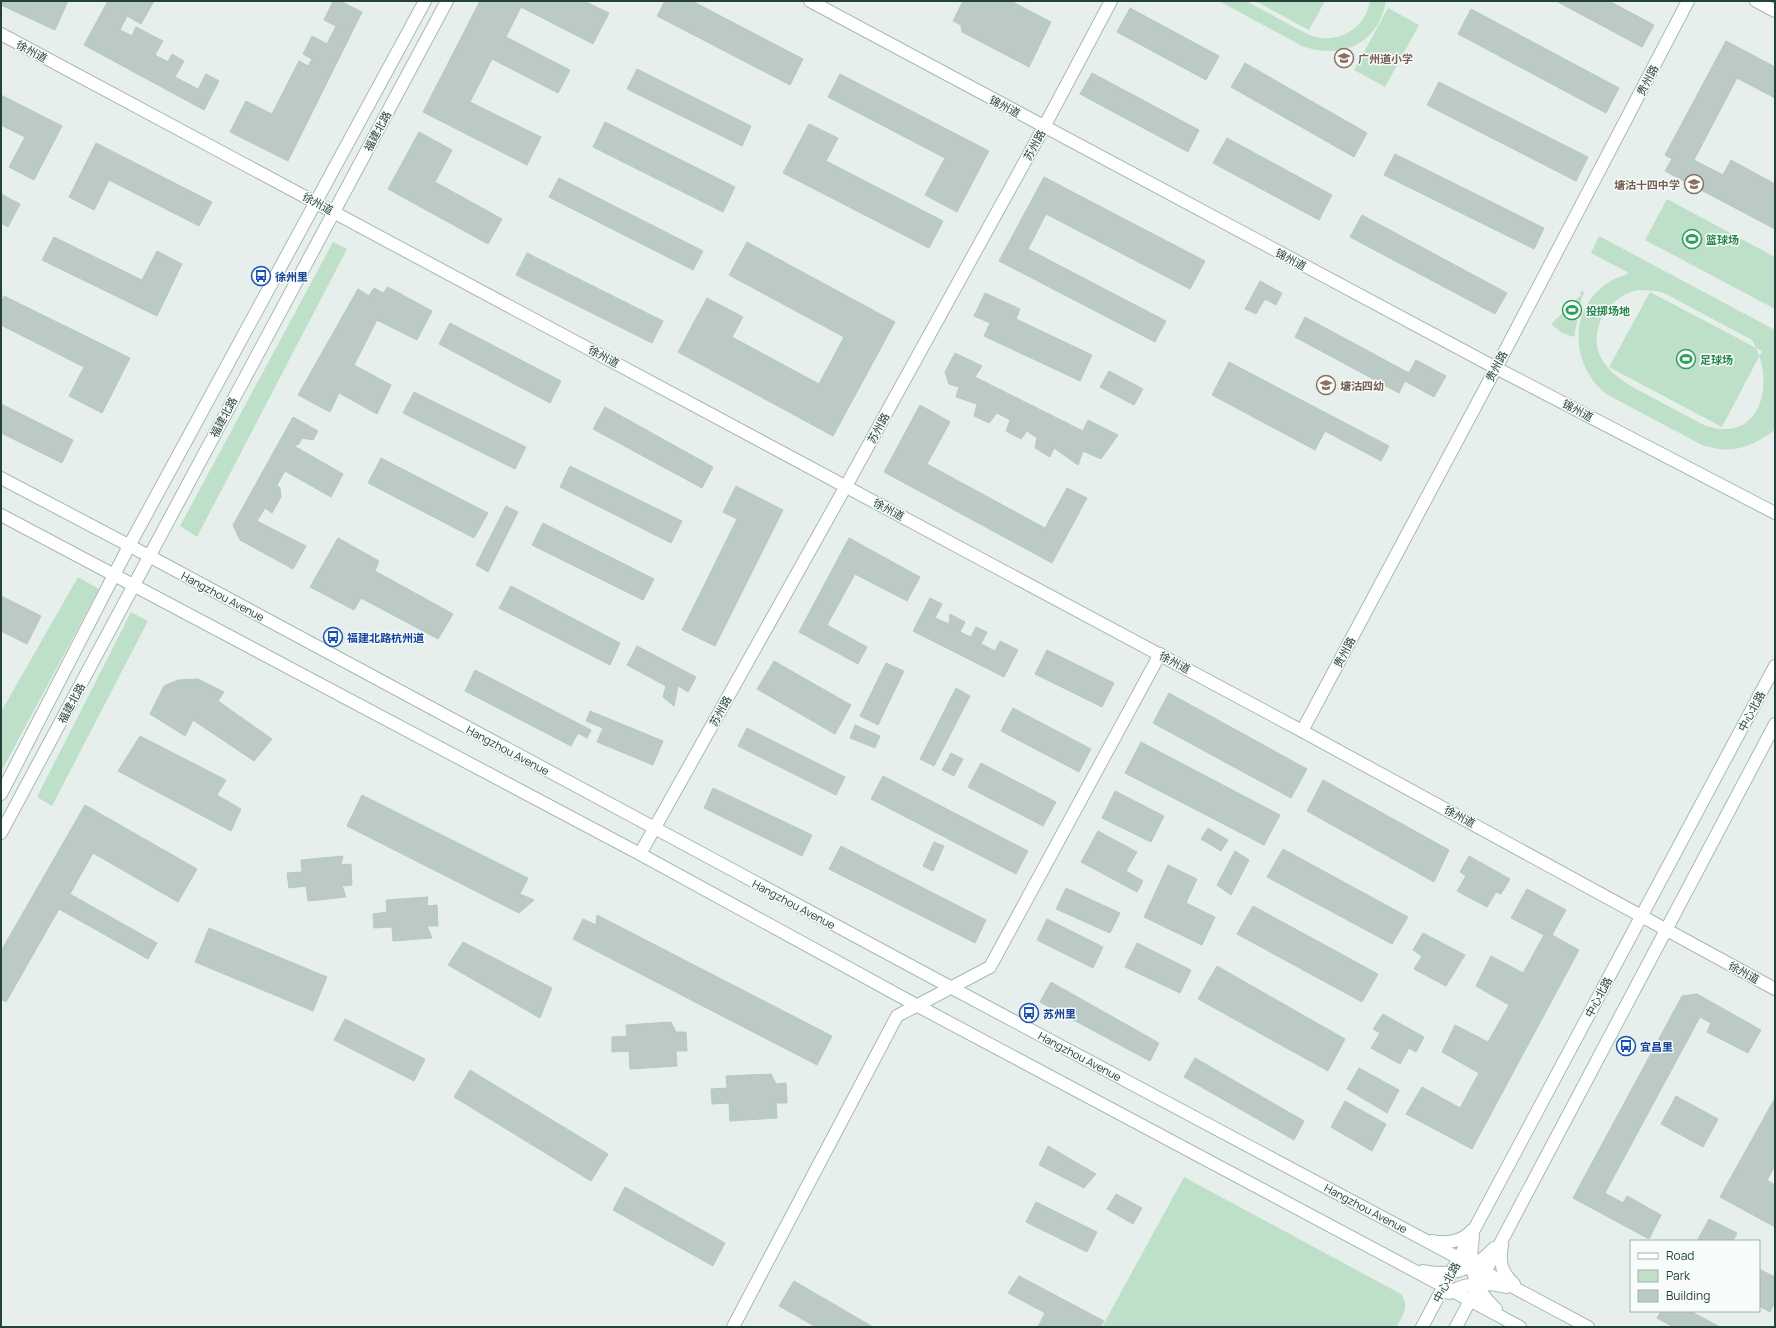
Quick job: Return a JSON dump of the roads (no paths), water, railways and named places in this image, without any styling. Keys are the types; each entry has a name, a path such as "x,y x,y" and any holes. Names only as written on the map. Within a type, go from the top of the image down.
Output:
{"street":[{"name":"福建北路","path":"1,794 130,546 425,1"},
{"name":"福建北路","path":"1,833 447,1"},
{"name":"锦州道","path":"810,1 1496,368 1775,513"},
{"name":"苏州路","path":"640,854 846,486 1044,127 1111,1"},
{"name":"贵州路","path":"1302,730 1496,368 1688,1"},
{"path":"1756,1 1775,11"},
{"name":"徐州道","path":"1,34 1302,730 1775,989"},
{"name":"Hangzhou Avenue","path":"1,478 149,556 654,829 1588,1327"},
{"path":"1,515 640,854 918,1006 1516,1325"},
{"path":"733,1327 897,1016 990,967 1160,654"},
{"name":"中心北路","path":"1422,1327 1429,1313 1448,1288 1451,1273 1459,1257 1775,666"},
{"path":"1456,1327 1775,724"},
{"path":"1424,1239 1442,1242 1456,1240 1464,1237 1477,1223"},
{"path":"1477,1223 1472,1245 1472,1265 1478,1284 1488,1302 1516,1325"},
{"path":"1408,1267 1430,1272 1451,1273 1472,1265 1488,1254 1505,1234"},
{"path":"1505,1234 1500,1259 1502,1270 1509,1280 1524,1292"},
{"path":"1448,1288 1478,1284 1504,1286 1524,1292"}],"place":[{"name":"广州道小学","path":"1344,58"},
{"name":"塘沽十四中学","path":"1694,184"},
{"name":"篮球场","path":"1692,239"},
{"name":"徐州里","path":"261,276"},
{"name":"投掷场地","path":"1572,310"},
{"name":"足球场","path":"1686,359"},
{"name":"塘沽四幼","path":"1326,385"},
{"name":"福建北路杭州道","path":"333,637"},
{"name":"苏州里","path":"1029,1013"},
{"name":"宜昌里","path":"1626,1046"}]}
